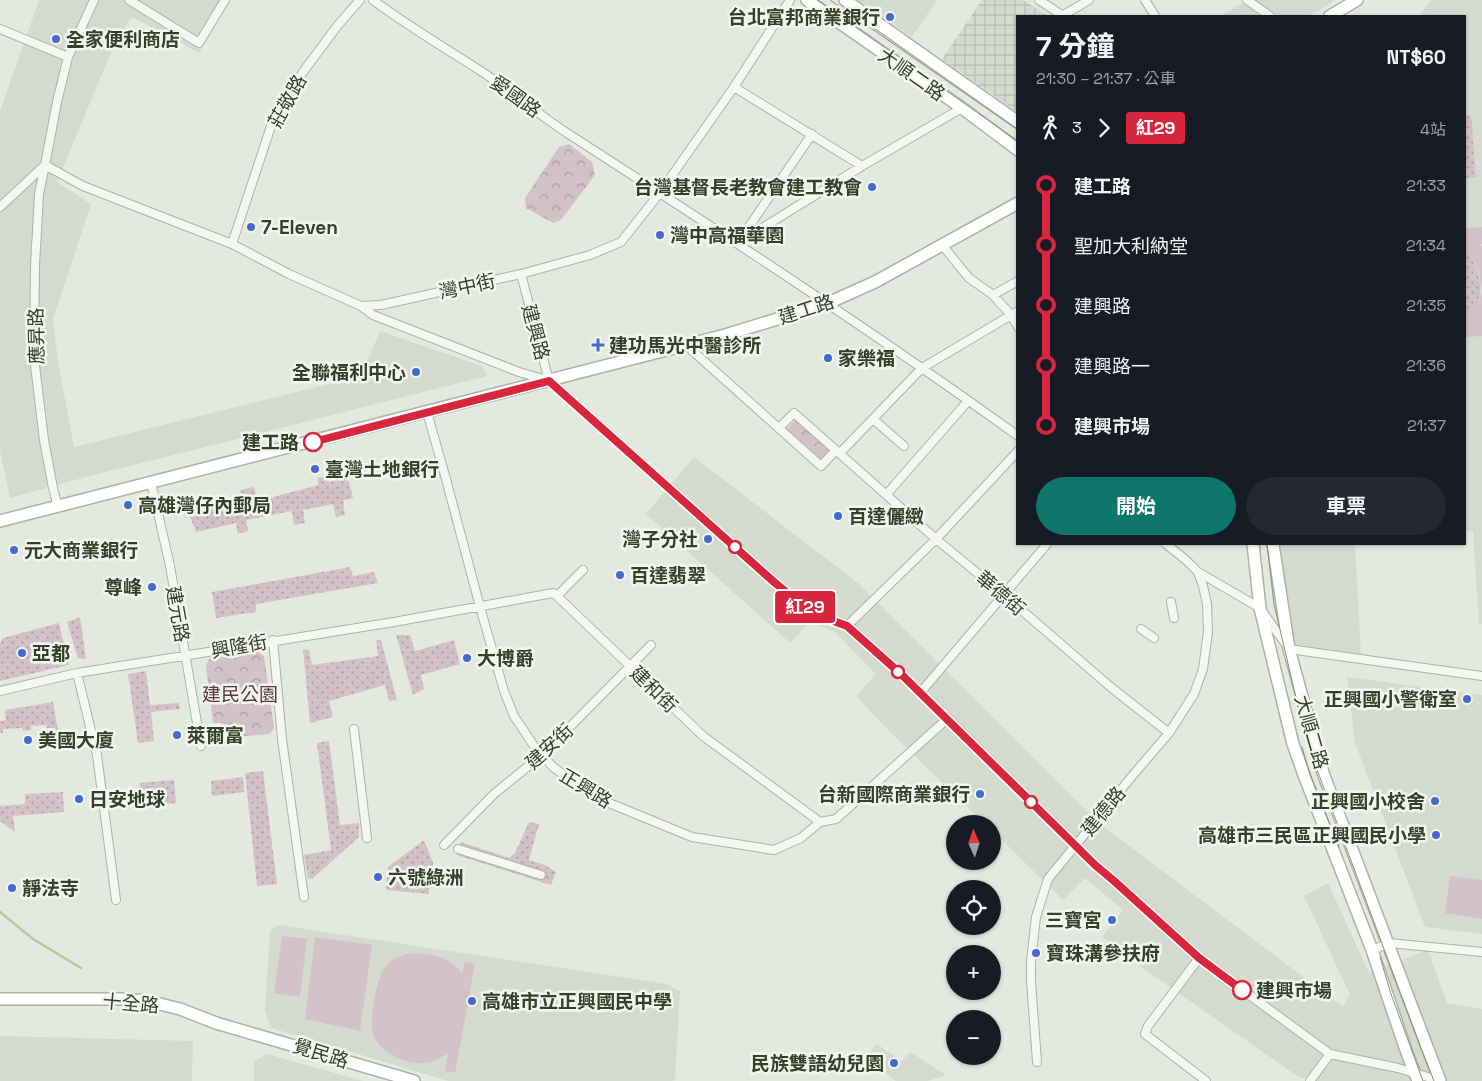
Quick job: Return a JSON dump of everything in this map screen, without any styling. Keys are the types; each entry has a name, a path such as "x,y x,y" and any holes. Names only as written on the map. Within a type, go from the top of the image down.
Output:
{"street":[{"name":"應昇路","path":"58,507 44,440 34,357 35,266 39,194 57,102 68,58 94,0"},
{"path":"129,0 200,43 225,0"},
{"name":"莊敬路","path":"232,244 273,120 303,72 338,25 360,0"},
{"name":"愛國路","path":"373,0 404,23 485,74 565,132 738,243 826,304"},
{"name":"灣中街","path":"361,306 381,304 520,274 590,256 621,242 659,194 734,87 790,0"},
{"name":"大順二路","path":"807,0 962,108 1016,148"},
{"name":"大順二路","path":"844,0 1016,121"},
{"path":"1039,0 1062,15"},
{"path":"1065,15 1089,0"},
{"path":"1332,15 1357,0"},
{"path":"1147,1 1154,15"},
{"path":"1252,1 1269,15"},
{"path":"0,29 68,58"},
{"path":"734,87 862,166"},
{"path":"738,243 862,166 962,108"},
{"path":"738,243 812,134"},
{"path":"0,207 45,165 83,186 232,244 289,274 361,306 373,315 519,372 549,381"},
{"name":"建工路","path":"0,521 725,335 826,304 875,282 1016,204"},
{"path":"686,345 822,466 873,419 922,368 1014,313 969,278 942,245"},
{"name":"建興路","path":"520,274 549,381 774,582 812,613 847,626 920,692 1074,846 1199,958 1330,1054 1441,1081"},
{"path":"993,295 1016,282"},
{"path":"826,304 922,368 1016,435"},
{"path":"886,495 968,400"},
{"name":"正興路","path":"427,412 504,691 514,716 534,746 553,767 583,789 609,803 692,837 774,850 801,838 820,822 836,819 947,719"},
{"name":"華德街","path":"779,428 794,413 936,539 1113,689 1169,733"},
{"path":"873,419 904,446"},
{"path":"847,626 936,539 1016,453"},
{"name":"建元路","path":"151,482 170,566 201,746"},
{"path":"920,692 1047,545"},
{"name":"建德路","path":"1167,545 1198,572 1260,608"},
{"name":"大順二路","path":"1253,545 1260,608 1293,744 1372,950 1406,1054 1416,1076"},
{"name":"大順二路","path":"1273,545 1290,650 1323,773 1441,1081"},
{"path":"480,607 553,593 557,596 583,570"},
{"name":"建德路","path":"1037,1062 1031,961 1036,917 1048,879 1169,733 1194,694 1203,669 1208,632 1204,586 1198,572"},
{"name":"建和街","path":"557,596 703,736 820,822"},
{"path":"1171,602 1174,618"},
{"name":"興隆街","path":"0,691 77,673 480,607"},
{"path":"1260,608 1290,650 1482,676"},
{"path":"1142,630 1154,638"},
{"path":"273,640 282,739 304,897"},
{"name":"建安街","path":"444,845 494,794 542,755 651,645"},
{"path":"77,673 96,754 116,900"},
{"path":"354,729 367,838"},
{"path":"458,849 541,876"},
{"path":"1372,950 1389,943 1482,952"},
{"path":"1199,958 1144,1034 1206,1081"},
{"name":"十全路","path":"0,999 121,999 148,1001 180,1009 216,1023 257,1034"},
{"name":"覺民路","path":"257,1034 414,1081"},
{"path":"1310,1081 1330,1054"}],"shaded area":[{"path":"39,0 230,0 199,53 132,17 115,43 57,182 91,204 53,319 58,362 74,447 361,376 380,331 482,366 487,376 86,477 10,498 0,451 0,111"},
{"path":"857,0 937,0 912,37"},
{"path":"982,0 1023,0 1046,15 1016,15 1016,111 942,59"},
{"path":"1247,0 1336,0 1311,15 1223,15"},
{"path":"1432,0 1482,0 1482,624 1479,624 1473,531 1466,531 1466,15 1419,15"},
{"path":"694,457 859,584 1100,824 1343,1007 1350,995 1304,896 1328,883 1369,973 1428,950 1447,1003 1482,1009 1482,1081 1312,1081 1297,1076 1127,957 1102,937 1123,910 1085,878 1063,900 1001,839 1001,815 976,815 889,731 856,696 876,674 835,632 810,622 790,643 646,514"},
{"path":"1280,545 1355,545 1361,655 1293,645"},
{"name":"高雄市三民區正興國民小學","path":"1347,677 1482,695 1482,934 1425,927 1355,743"},
{"name":"高雄市立正興國民中學","path":"279,925 667,984 680,991 675,1080 448,1081 271,1028 265,1010 270,930"},
{"path":"0,1036 193,1041 192,1081 0,1081"},
{"name":"民族雙語幼兒園","path":"877,1044 902,1061 910,1052 946,1075 928,1081 896,1081 883,1071 861,1064"},
{"path":"267,1054 363,1081 254,1081 254,1062"}],"green space":[{"path":"1471,115 1476,177 1466,178 1466,116"},
{"path":"569,144 592,162 595,175 561,220 553,223 526,208 525,198 559,147"},
{"path":"1482,227 1482,244 1479,244 1482,246 1482,291 1476,265 1466,253 1466,228"},
{"path":"1466,253 1477,268 1480,283 1479,304 1466,317"},
{"path":"1482,293 1482,336 1466,337 1466,317 1476,308"},
{"path":"796,419 832,451 822,461 786,430"},
{"path":"327,476 329,482 348,477 353,498 343,500 345,515 336,517 333,504 303,510 305,523 294,525 292,511 246,520 248,531 238,534 236,523 196,532 190,517 206,513 204,502 213,500 215,509 243,502 240,490 254,487 258,501 319,485 318,478"},
{"path":"350,567 353,576 374,572 378,583 256,604 256,612 216,618 212,592"},
{"path":"80,617 86,659 78,658 67,622"},
{"path":"59,623 69,665 0,681 0,643 3,638"},
{"path":"396,635 410,635 415,651 454,640 460,664 421,675 424,689 413,695"},
{"path":"376,640 381,640 397,700 389,701 385,685 329,701 333,717 310,723 303,649 309,650 312,665 378,656"},
{"name":"建民公園","path":"257,651 264,656 274,728 270,734 222,738 221,723 213,723 206,666 209,659"},
{"path":"146,671 150,705 179,703 180,709 151,712 154,741 138,743 128,674"},
{"path":"53,702 61,748 56,746 55,728 47,728 46,725 31,726 31,730 23,731 22,728 3,729 3,733 0,733 0,721 6,720 5,710"},
{"path":"329,741 340,825 359,823 359,837 312,879 308,878 304,855 331,850 317,743"},
{"path":"263,771 277,884 257,886 245,773"},
{"path":"243,777 244,792 212,796 211,781"},
{"path":"174,780 176,803 139,806 140,783"},
{"path":"63,792 64,812 13,816 15,832 0,821 0,806 25,804 25,794"},
{"path":"529,822 539,824 529,860 545,865 556,872 551,885 457,855 461,842 509,858 515,853"},
{"path":"424,840 433,863 433,872 430,872 429,894 386,890 388,867"},
{"path":"1450,876 1482,880 1482,919 1445,913"},
{"path":"282,936 307,939 300,997 274,993"},
{"path":"315,937 372,945 360,1031 305,1019"},
{"path":"414,953 441,957 452,963 462,973 465,961 475,964 455,1073 445,1071 448,1054 426,1063 408,1062 387,1052 376,1041 373,1034 374,1004 382,972 395,958"}],"waterway":[{"path":"0,912 33,939 81,968"}],"tram line":[{"path":"817,0 1016,140"},
{"path":"830,0 1016,129"},
{"path":"1267,545 1274,604 1306,740 1434,1081"},
{"path":"1302,747 1310,775 1339,847"},
{"path":"1380,957 1391,994 1423,1081"}],"bus line":[{"name":"紅29","path":"313,442 549,381 662,484 693,509 774,582 812,613 847,626 902,675 1074,846 1199,958 1242,990"}],"place":[{"name":"台北富邦商業銀行","path":"890,17"},
{"name":"全家便利商店","path":"56,39"},
{"name":"台灣基督長老教會建工教會","path":"872,187"},
{"name":"7-Eleven","path":"251,227"},
{"name":"灣中高福華園","path":"660,235"},
{"name":"建功馬光中醫診所","path":"598,345"},
{"name":"家樂福","path":"828,358"},
{"name":"全聯福利中心","path":"416,372"},
{"name":"建工路","path":"313,442"},
{"name":"臺灣土地銀行","path":"315,469"},
{"name":"高雄灣仔內郵局","path":"128,505"},
{"name":"百達儷緻","path":"838,516"},
{"name":"灣子分社","path":"708,539"},
{"name":"元大商業銀行","path":"14,550"},
{"name":"百達翡翠","path":"620,575"},
{"name":"尊峰","path":"152,587"},
{"name":"亞都","path":"22,653"},
{"name":"大博爵","path":"467,658"},
{"name":"正興國小警衛室","path":"1467,699"},
{"name":"萊爾富","path":"177,735"},
{"name":"美國大廈","path":"28,740"},
{"name":"台新國際商業銀行","path":"980,794"},
{"name":"日安地球","path":"79,799"},
{"name":"正興國小校舍","path":"1435,801"},
{"name":"高雄市三民區正興國民小學","path":"1436,835"},
{"name":"六號綠洲","path":"378,877"},
{"name":"靜法寺","path":"12,888"},
{"name":"三寶宮","path":"1112,920"},
{"name":"寶珠溝參扶府","path":"1036,953"},
{"name":"建興市場","path":"1242,990"},
{"name":"高雄市立正興國民中學","path":"472,1001"},
{"name":"民族雙語幼兒園","path":"894,1063"}]}
